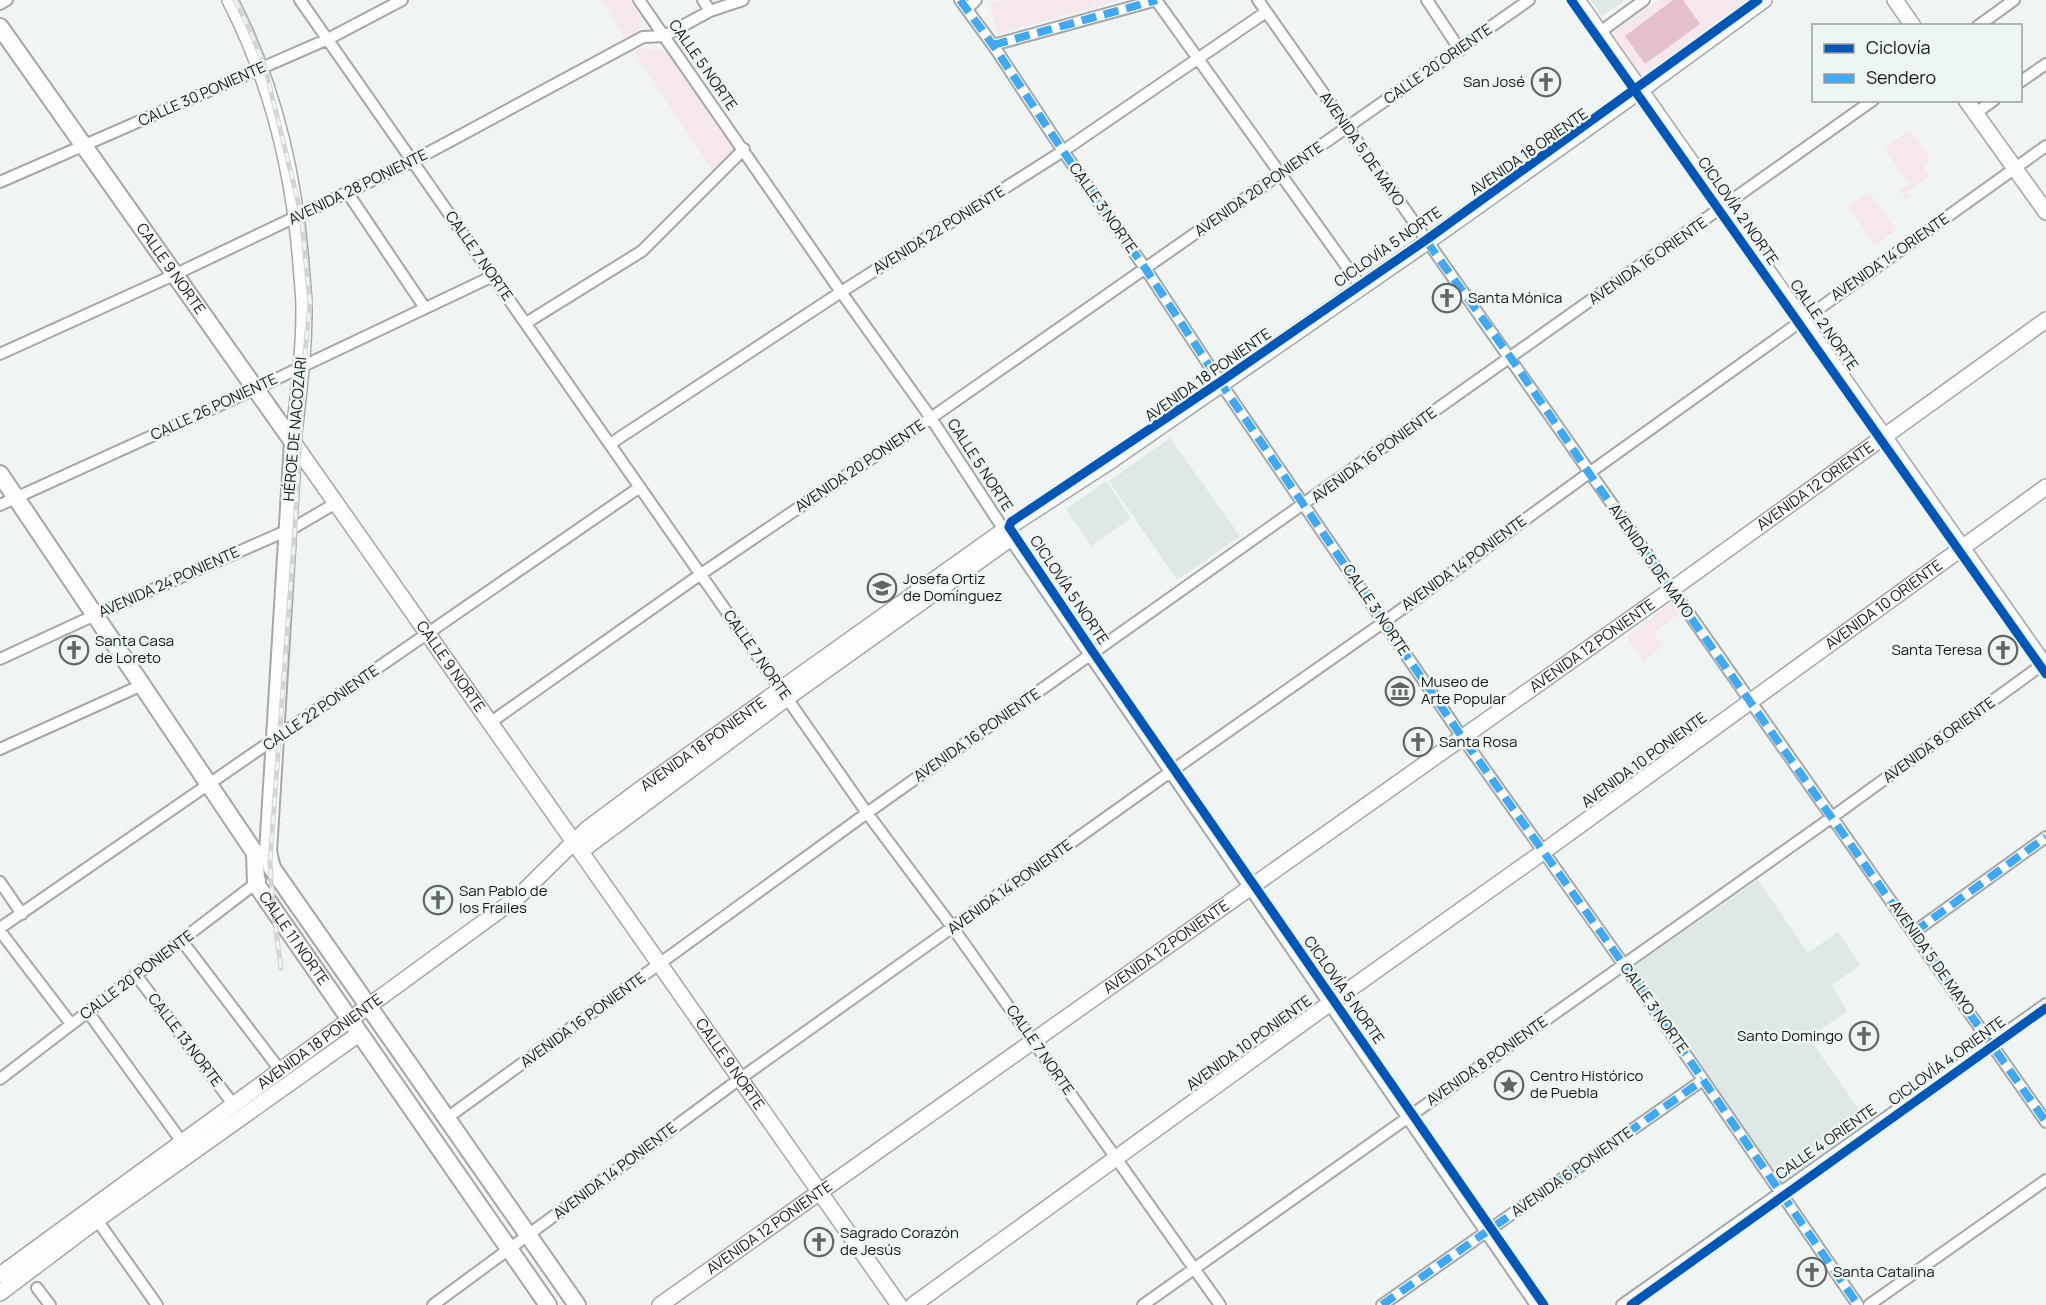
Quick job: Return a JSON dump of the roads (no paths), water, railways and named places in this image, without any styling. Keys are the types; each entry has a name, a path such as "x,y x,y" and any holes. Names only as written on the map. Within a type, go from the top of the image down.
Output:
{"main road":[{"name":"CALLE 9 NORTE","path":"0,27 293,442"},
{"name":"HÉROE DE NACOZARI","path":"272,868 268,852 293,442"},
{"name":"CALLE 11 NORTE","path":"0,474 255,853 256,884 548,1305"},
{"name":"CALLE 11 NORTE","path":"272,868 577,1305"}],"street":[{"path":"0,4 7,0"},
{"name":"HÉROE DE NACOZARI","path":"230,0 245,28 261,68 276,119 297,216 304,309 293,442"},
{"name":"CALLE 7 NORTE","path":"300,0 867,813 953,928 1220,1305"},
{"name":"CALLE 30 PONIENTE","path":"0,182 328,39 402,0"},
{"name":"CALLE 5 NORTE","path":"639,0 931,418 1007,535 1536,1305"},
{"path":"703,0 710,11"},
{"name":"AVENIDA 28 PONIENTE","path":"0,354 176,274 413,161 643,37 664,36 710,11 743,0"},
{"path":"964,5 976,0"},
{"path":"993,45 1156,0 1200,58 1362,288"},
{"name":"AVENIDA 5 DE MAYO","path":"1258,0 2046,1122"},
{"path":"1427,0 1460,50"},
{"name":"CALLE 20 ORIENTE","path":"1347,128 1529,0"},
{"name":"CALLE 2 NORTE","path":"1577,0 2045,664"},
{"path":"1600,32 1644,0"},
{"name":"AVENIDA 18 ORIENTE","path":"1427,242 1764,0"},
{"path":"1895,0 1912,24"},
{"path":"1981,24 2014,0"},
{"name":"CALLE 3 NORTE","path":"964,5 1145,267 1462,737 1624,965 1858,1305"},
{"name":"AVENIDA 22 PONIENTE","path":"610,444 841,292 1063,151 1266,12"},
{"path":"2022,81 2046,64"},
{"name":"AVENIDA 16 ORIENTE","path":"1511,358 1870,102"},
{"path":"1987,102 1971,107 2046,212"},
{"name":"AVENIDA 20 PONIENTE","path":"491,722 701,574 931,418 1347,128"},
{"name":"AVENIDA 14 ORIENTE","path":"1589,473 2046,146"},
{"path":"526,323 642,251 744,149"},
{"path":"347,192 425,308"},
{"name":"AVENIDA 18 PONIENTE","path":"0,1275 518,897 578,847 587,829 614,818 784,693 1106,464 1427,242"},
{"name":"CALLE 26 PONIENTE","path":"0,505 493,276"},
{"name":"AVENIDA 12 ORIENTE","path":"1671,590 2046,320"},
{"name":"AVENIDA 16 PONIENTE","path":"447,1118 867,813 1511,358"},
{"name":"CALLE 9 NORTE","path":"293,442 899,1305"},
{"name":"AVENIDA 14 PONIENTE","path":"434,1305 741,1078 1384,622 1589,473"},
{"name":"CALLE 22 PONIENTE","path":"0,929 640,487"},
{"name":"AVENIDA 10 ORIENTE","path":"1749,701 2046,487"},
{"name":"AVENIDA 24 PONIENTE","path":"0,659 288,530 336,503"},
{"name":"AVENIDA 12 PONIENTE","path":"660,1305 1671,590"},
{"name":"AVENIDA 8 ORIENTE","path":"1832,818 2045,664"},
{"path":"0,749 142,685"},
{"name":"AVENIDA 10 PONIENTE","path":"913,1305 1749,701"},
{"name":"AVENIDA 8 PONIENTE","path":"1143,1305 1832,818"},
{"path":"1914,932 2046,837"},
{"name":"CALLE 20 PONIENTE","path":"0,1078 256,884 272,868"},
{"path":"0,882 22,914"},
{"path":"0,929 71,1024"},
{"path":"182,941 280,1070"},
{"name":"CALLE 13 NORTE","path":"136,975 233,1104"},
{"name":"CALLE 4 ORIENTE","path":"1622,1305 2046,1004"},
{"path":"88,1012 182,1142"},
{"name":"AVENIDA 18 PONIENTE","path":"0,1293 97,1220 359,1034"},
{"name":"AVENIDA 6 PONIENTE","path":"1382,1305 1704,1080"},
{"path":"1869,1305 2046,1180"},
{"path":"97,1220 157,1305"},
{"path":"37,1288 50,1305"}],"railway":[{"path":"235,0 265,67 301,214 310,303 270,862 281,968"}],"place":[{"name":"San José","path":"1546,82"},
{"name":"Santa Mónica","path":"1447,298"},
{"name":"Josefa Ortiz de Domínguez","path":"882,588"},
{"name":"Santa Casa de Loreto","path":"74,650"},
{"name":"Santa Teresa","path":"2003,650"},
{"name":"Museo de Arte Popular","path":"1400,691"},
{"name":"Santa Rosa","path":"1418,742"},
{"name":"San Pablo de los Frailes","path":"438,900"},
{"name":"Santo Domingo","path":"1864,1036"},
{"name":"Centro Histórico de Puebla","path":"1509,1085"},
{"name":"Sagrado Corazón de Jesús","path":"819,1242"},
{"name":"Santa Catalina","path":"1812,1272"}]}
